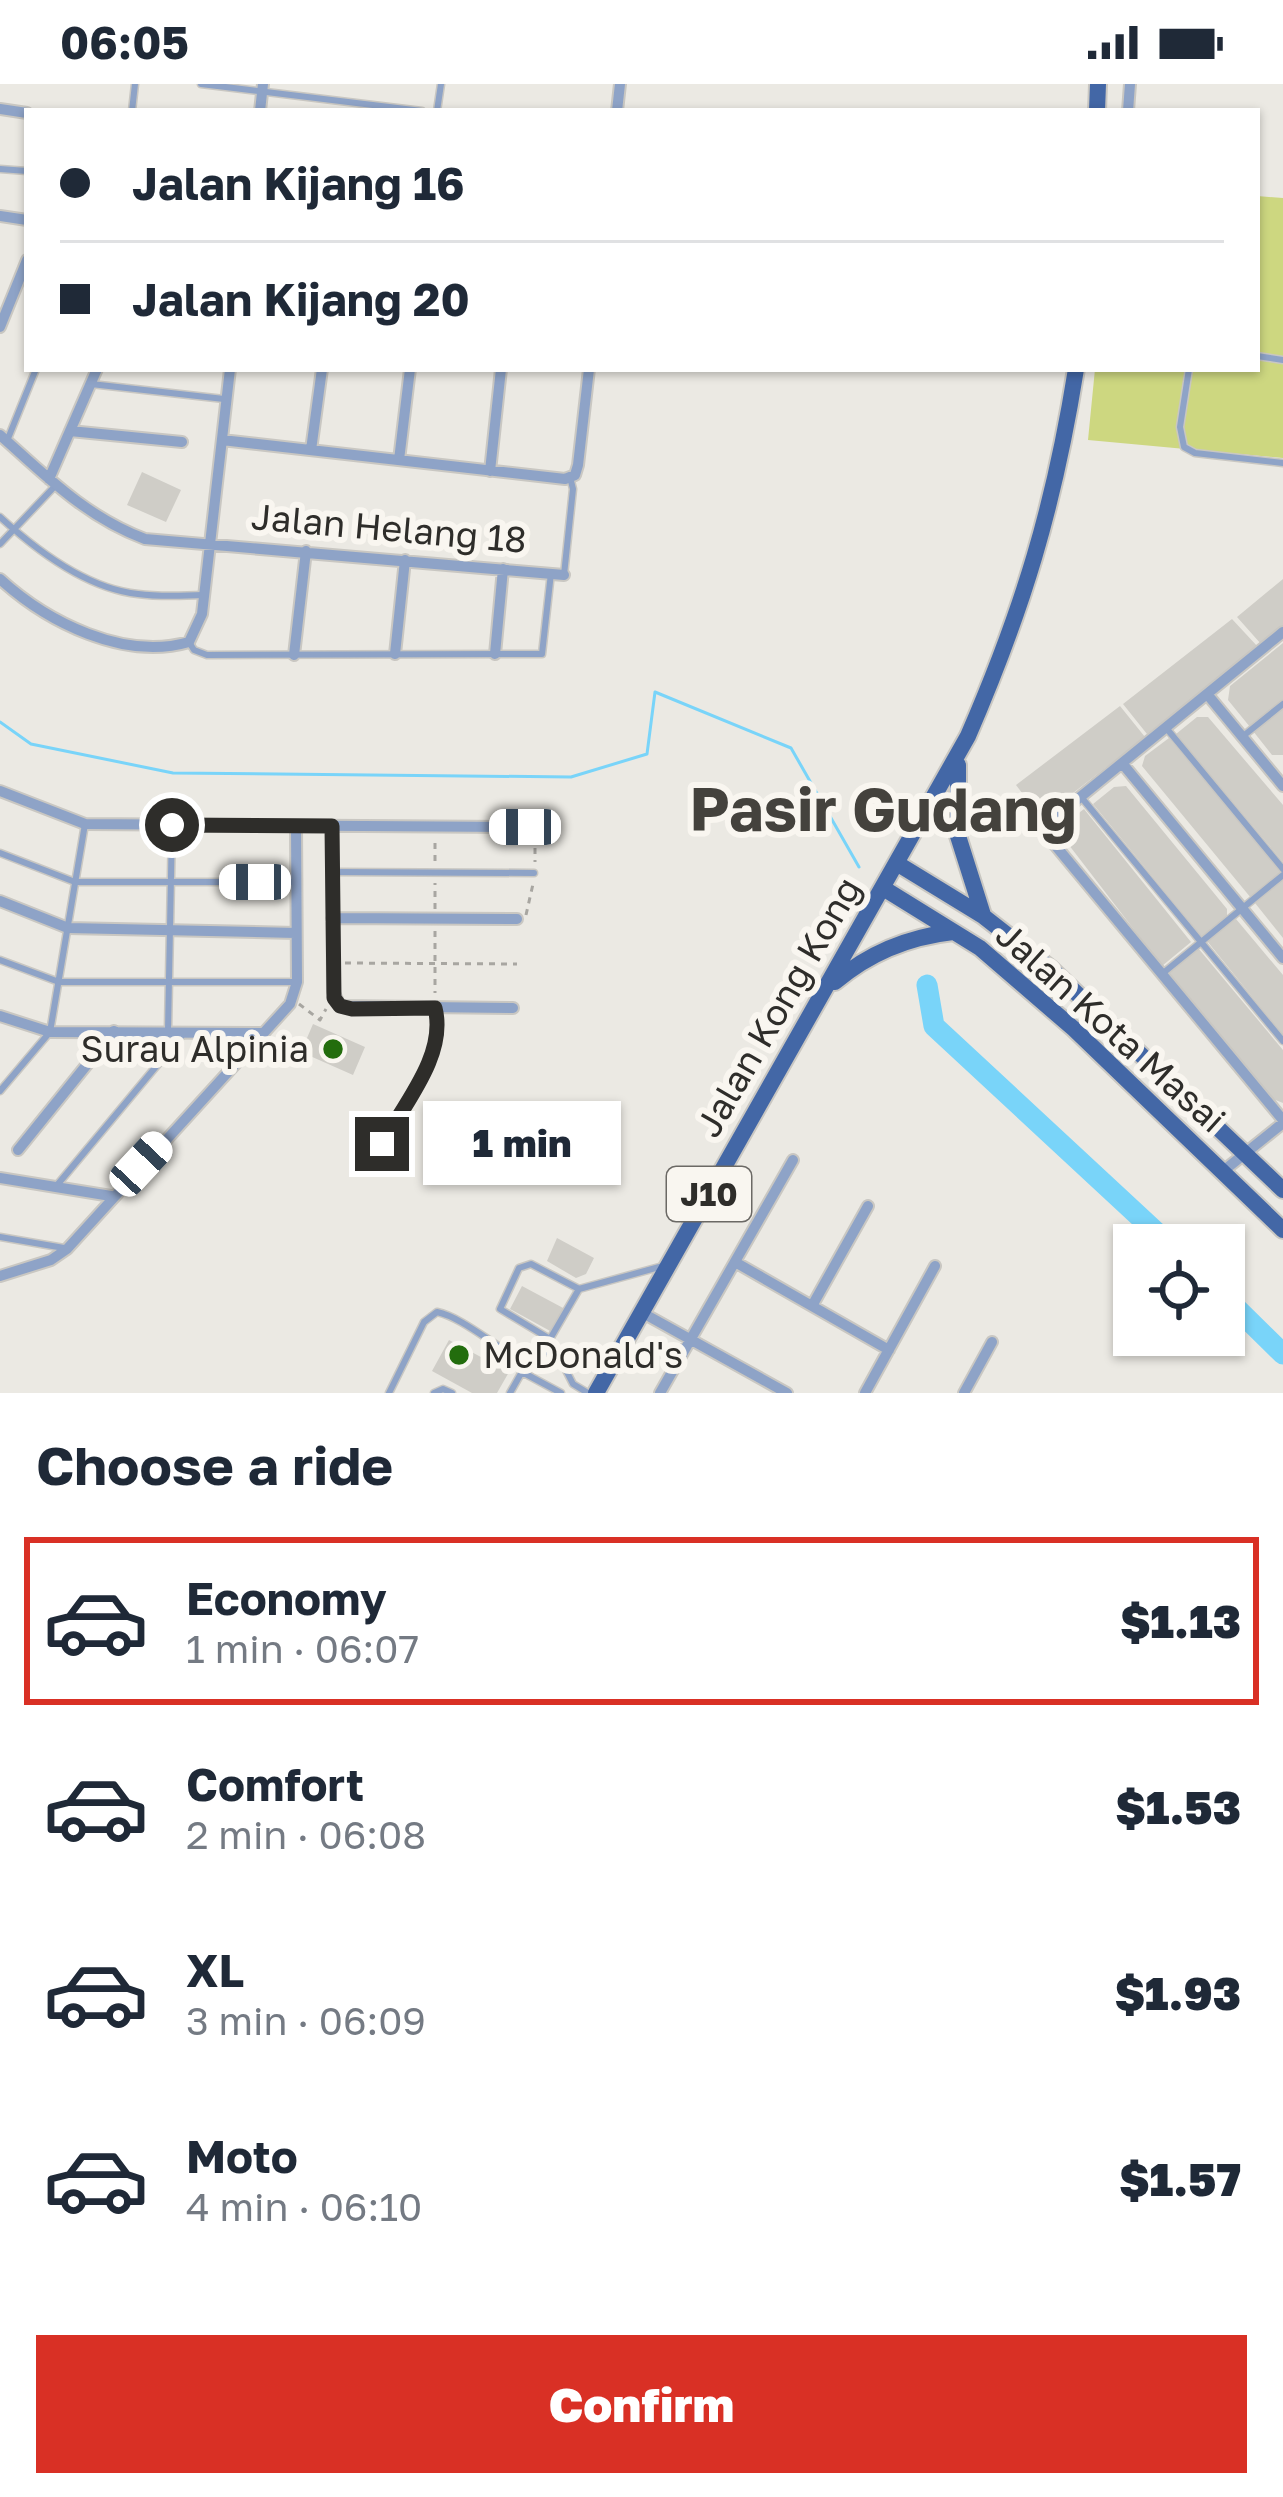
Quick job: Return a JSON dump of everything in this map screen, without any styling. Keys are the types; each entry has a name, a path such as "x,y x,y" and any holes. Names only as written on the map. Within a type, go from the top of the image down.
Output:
{"main road":[{"name":"Jalan Kong Kong","path":"592,1393 959,752 1009,642 1038,556 1061,464 1076,372"},
{"path":"959,752 958,836 983,916"},
{"name":"Jalan Kota Masai","path":"898,864 983,916 1051,969 1283,1190"},
{"name":"Jalan Kota Masai","path":"883,889 980,948 1074,1029 1283,1229"},
{"path":"822,994 871,956 928,935 953,932"}],"street":[{"path":"0,327 24,267"},
{"path":"52,482 96,372"},
{"path":"0,579 66,626 93,635 150,646 190,642 197,632 204,596 230,372"},
{"path":"311,450 322,372"},
{"path":"399,460 410,372"},
{"path":"490,471 501,372"},
{"path":"221,440 572,476 589,372"},
{"path":"70,431 182,442"},
{"name":"Jalan Helang 18","path":"3,438 82,508 116,528 158,541 558,574"},
{"path":"294,655 306,551"},
{"path":"395,654 405,560"},
{"path":"495,654 503,569"},
{"path":"1222,1172 1283,1121 1059,849 1048,834 1048,824 1283,632"},
{"path":"1207,694 1280,777"},
{"path":"1122,763 1283,958"},
{"path":"0,791 85,824 525,827"},
{"path":"0,1276 67,1249 293,999 297,982 296,826"},
{"path":"332,826 337,1002 513,1008"},
{"path":"0,901 68,928 296,933"},
{"path":"332,918 518,920"},
{"path":"382,1144 434,1052 440,1026 435,1008"},
{"path":"0,1016 50,1032 262,1033"},
{"path":"18,1150 113,1031"},
{"path":"660,1393 793,1160"},
{"path":"0,1178 111,1196"},
{"path":"812,1306 868,1206"},
{"path":"735,1262 889,1350"},
{"path":"865,1393 935,1266"},
{"path":"641,1312 787,1393"},
{"path":"964,1393 992,1342"}],"lane":[{"path":"201,84 262,87 402,108"},
{"path":"3,438 35,372"},
{"path":"1189,372 1180,428 1184,447 1195,453 1283,463"},
{"path":"91,384 226,399"},
{"path":"190,642 194,650 207,655 542,654 572,476"},
{"path":"0,544 52,482"},
{"path":"0,517 59,562 103,585 134,594 204,596"},
{"path":"1242,737 1283,704"},
{"path":"1162,974 1283,872 1166,728"},
{"path":"1081,797 1283,1041"},
{"path":"0,1091 50,1032 85,824"},
{"path":"168,1030 172,825"},
{"path":"0,853 75,882 296,882"},
{"path":"332,872 534,873"},
{"path":"0,960 59,982 297,982"},
{"path":"56,1187 186,1030"},
{"path":"0,1237 67,1249"},
{"path":"592,1393 573,1384 551,1342 500,1309 519,1268 531,1264 579,1289 669,1264"},
{"path":"389,1393 424,1322 436,1312 490,1337 519,1358 536,1358 551,1342 579,1289"},
{"path":"509,1393 522,1372 519,1358"},
{"path":"522,1372 563,1393 573,1384"},
{"path":"434,1393 443,1389 452,1393"}],"path":[{"path":"333,963 517,964"},
{"path":"293,999 320,1020 337,1002"}],"green space":[{"path":"1260,196 1283,198 1283,458 1088,440 1095,372 1260,372"}],"building":[{"path":"142,472 181,490 166,522 127,505"},
{"path":"1283,579 1283,626 1261,644 1237,617"},
{"path":"1232,619 1258,647 1147,734 1123,704"},
{"path":"1283,643 1283,700 1250,727 1228,700 1230,686"},
{"path":"1120,706 1145,737 1041,818 1016,785"},
{"path":"1283,707 1283,755 1272,755 1253,731"},
{"path":"1197,717 1208,717 1283,805 1283,862 1176,734"},
{"path":"1169,738 1281,872 1251,898 1142,766 1145,756"},
{"path":"1126,786 1227,909 1227,918 1202,937 1093,804 1114,787"},
{"path":"1084,809 1191,942 1162,966 1062,836 1062,826"},
{"path":"1283,879 1283,938 1255,903"},
{"path":"1236,919 1283,975 1283,1035 1207,941"},
{"path":"1198,948 1283,1050 1283,1103 1273,1099 1168,971"},
{"name":"Surau Alpinia","path":"313,1024 365,1047 353,1075 301,1052"},
{"path":"557,1238 594,1258 586,1274 576,1278 547,1261"},
{"path":"522,1286 565,1309 552,1332 510,1309"},
{"name":"McDonald's","path":"449,1340 509,1372 497,1393 472,1393 432,1371"}],"waterway":[{"path":"0,722 31,744 173,773 571,777 647,754 655,692 791,748 859,867"},
{"path":"927,985 934,1026 1147,1224"},
{"path":"1245,1317 1283,1354"}],"place":[{"name":"Surau Alpinia","path":"333,1049"},
{"name":"McDonald's","path":"459,1355"}],"district":[{"name":"Pasir Gudang","path":"883,810"}],"route":[{"path":"172,825 332,826 334,998 340,1006 352,1009 435,1008 440,1026 434,1052 382,1144"}]}
